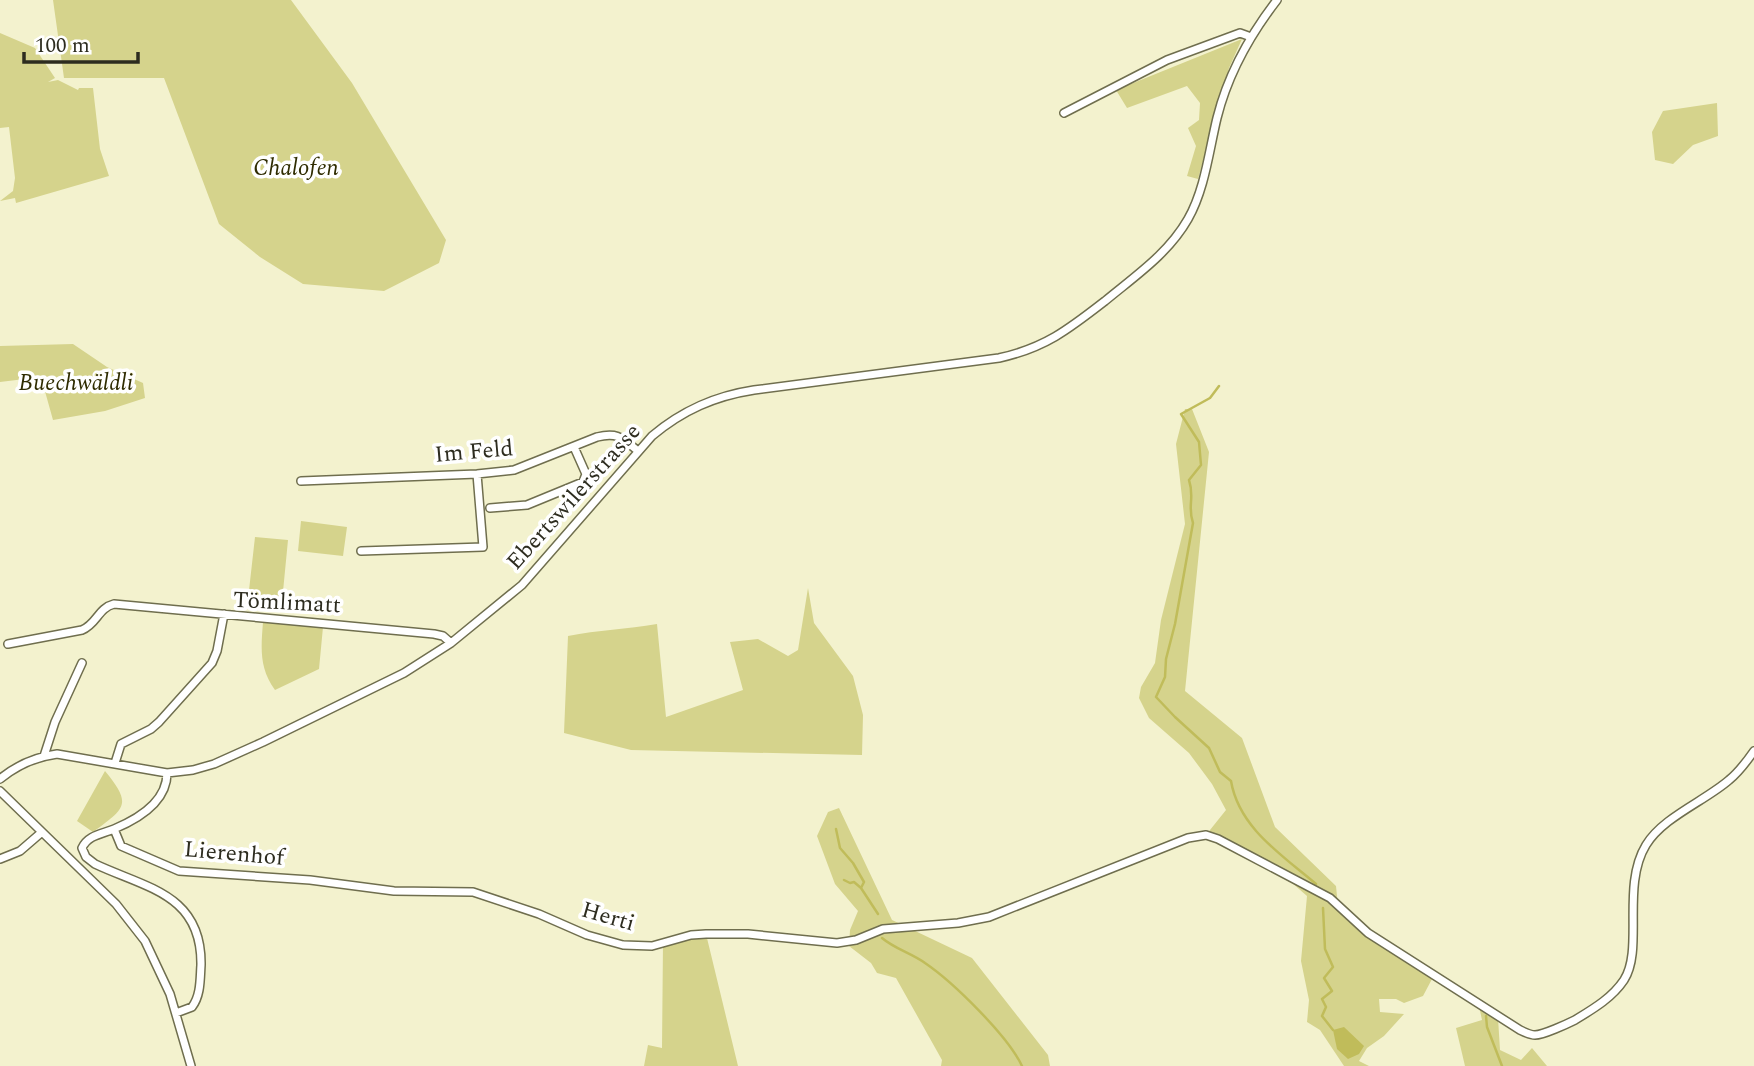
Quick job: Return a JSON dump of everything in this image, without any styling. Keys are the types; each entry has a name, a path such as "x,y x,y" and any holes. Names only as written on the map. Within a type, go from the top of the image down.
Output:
{"street":[{"name":"Ebertswilerstrasse","path":"0,779 19,765 44,756 70,755 167,773 204,768 382,685 451,643 492,611 529,578 638,451 668,423 717,397 999,358 1030,350 1064,333 1155,260 1180,232 1200,189 1225,93 1251,37 1277,0"},
{"path":"1064,113 1167,60 1240,33 1251,37"},
{"name":"Im Feld","path":"301,481 514,470 611,434 622,437 638,451"},
{"path":"490,508 527,506 583,482 586,474 574,447"},
{"path":"361,551 483,547 477,474"},
{"path":"8,644 82,630 89,627 105,606 114,604 224,614"},
{"name":"Tömlimatt","path":"115,763 121,744 151,729 205,672 218,651 224,614 434,634 443,636 451,643"},
{"path":"44,756 55,722 82,663"},
{"name":"Herti","path":"366,887 421,892 473,892 539,914 587,935 623,945 652,946 691,935 706,934 748,934 836,943 856,940 883,929 958,923 989,917 1188,838 1206,835 1330,898 1368,933 1520,1030 1535,1035 1570,1023 1595,1008 1626,978 1632,951 1632,891 1638,862 1647,843 1661,828 1730,779 1754,751"},
{"path":"167,773 159,800 114,829 86,841 82,848 86,857 99,866 146,885 174,900 191,919 201,958 199,992 192,1007 176,1013"},
{"path":"0,791 132,922 153,955 176,1013 191,1066"},
{"name":"Lierenhof","path":"114,829 121,846 180,871 310,880 366,887"},
{"path":"0,859 20,851 42,832"}],"green space":[{"name":"Chalofen","path":"53,0 291,0 352,83 446,240 439,263 384,291 303,284 260,257 219,224 164,78 64,78"},
{"path":"0,33 35,48 55,78 48,82 58,80 78,90 93,88 100,149 109,176 16,203 15,198 0,201 13,191 15,178 9,127 0,128"},
{"path":"1242,39 1229,68 1198,179 1187,176 1196,146 1188,128 1199,120 1200,103 1187,86 1127,108 1116,90"},
{"path":"1717,103 1718,136 1693,145 1673,164 1655,160 1652,132 1663,111"},
{"name":"Buechwäldli","path":"73,344 107,367 143,383 145,398 105,411 53,420 41,377 0,382 0,346"},
{"path":"1185,409 1192,409 1209,452 1185,691 1242,738 1275,827 1336,886 1338,906 1352,920 1432,979 1423,996 1404,1003 1396,999 1379,999 1380,1012 1404,1014 1384,1036 1367,1048 1359,1061 1369,1066 1344,1066 1320,1030 1307,1022 1309,1000 1301,961 1307,896 1275,868 1206,835 1226,810 1212,784 1189,753 1149,718 1139,698 1141,687 1155,663 1161,620 1185,524 1176,444"},
{"path":"301,521 347,527 343,556 298,551"},
{"path":"255,537 288,540 281,612 247,608"},
{"path":"808,588 814,623 853,676 863,715 862,755 631,750 564,733 568,636 657,624 666,717 743,690 730,642 758,639 788,656 798,650"},
{"path":"263,622 323,627 319,669 275,690 264,666"},
{"path":"105,771 119,792 122,805 93,832 77,821"},
{"path":"839,808 892,920 972,958 1048,1055 1050,1066 941,1066 942,1060 896,978 877,973 871,963 849,946 850,930 858,911 835,884 817,836 828,812"},
{"path":"706,934 738,1066 644,1066 648,1045 662,1048 663,943"},
{"path":"1479,1006 1498,1018 1500,1050 1521,1060 1532,1048 1547,1066 1465,1066 1456,1028 1482,1020"}],"shaded area":[{"path":"1344,1027 1364,1046 1359,1054 1348,1059 1337,1049 1333,1030"}],"waterway":[{"path":"1219,386 1210,398 1181,414 1199,442 1201,465 1189,480 1193,523 1166,659 1165,677 1156,697 1209,748 1220,772 1231,781 1236,798 1252,827 1316,884"},
{"path":"836,829 840,848 864,882 861,888 878,914"},
{"path":"844,880 854,882 861,888"},
{"path":"1323,908 1325,949 1333,967 1324,978 1332,991 1322,999 1326,1007 1322,1016 1333,1030"},
{"path":"882,938 925,963 950,983 993,1025 1022,1066"},
{"path":"1486,1016 1487,1027 1502,1066"}]}
